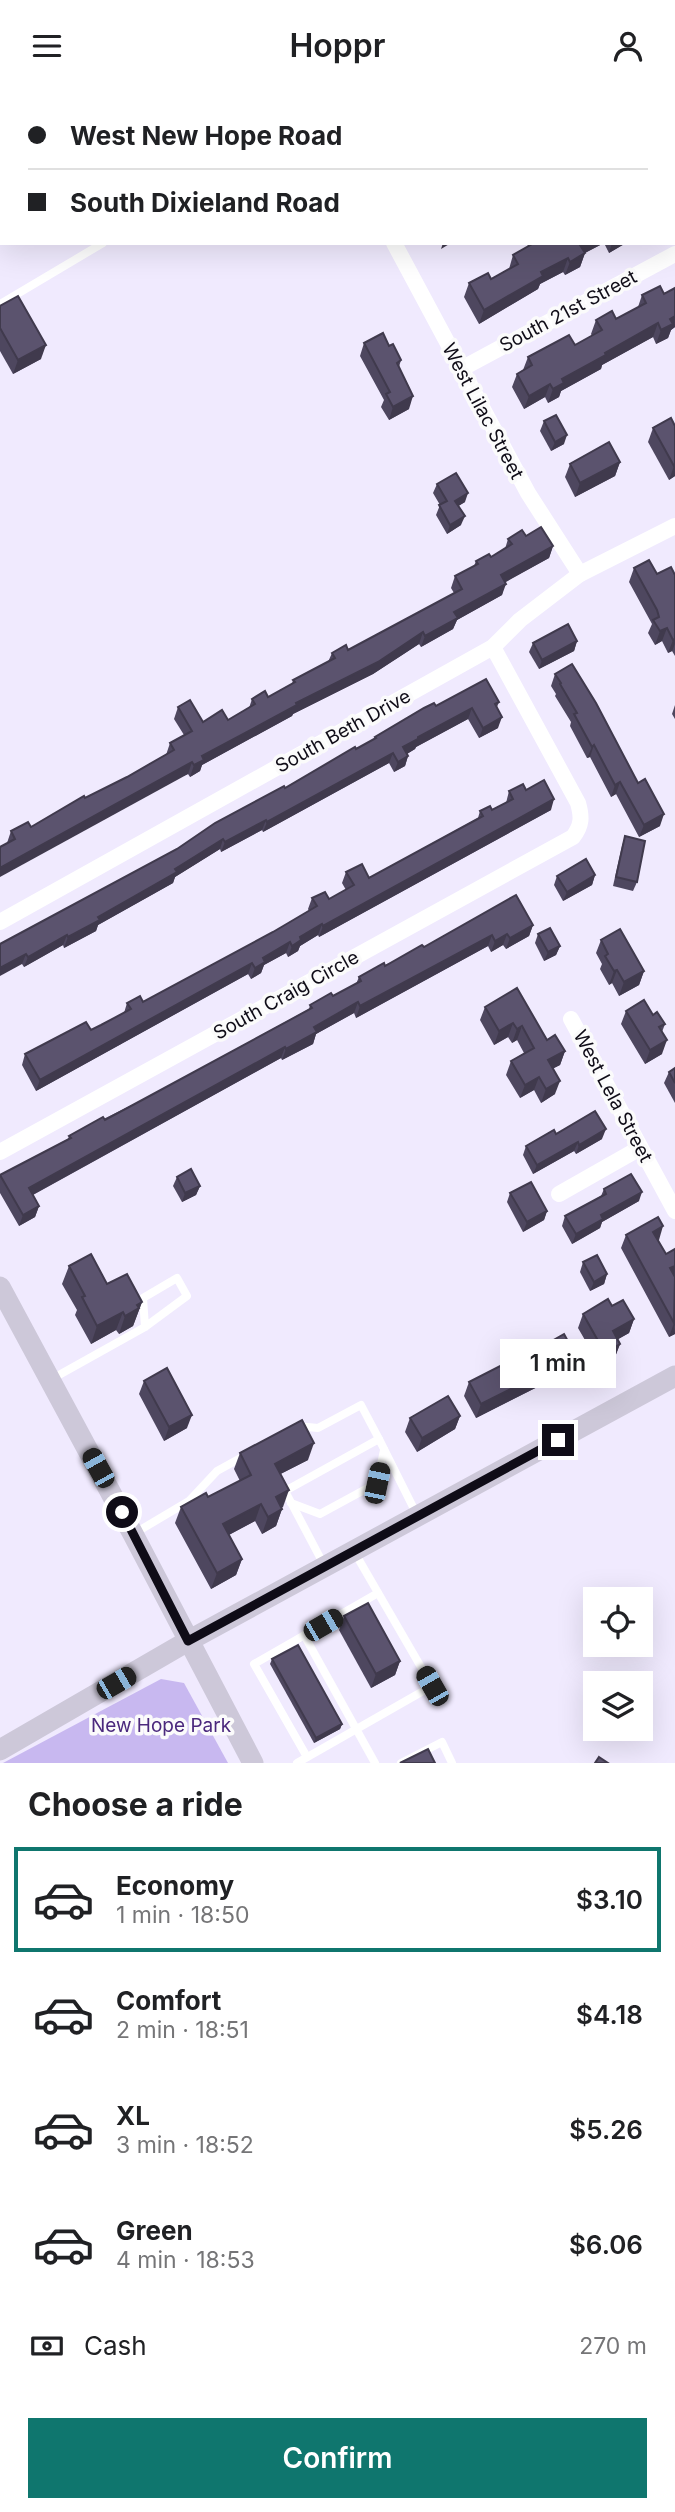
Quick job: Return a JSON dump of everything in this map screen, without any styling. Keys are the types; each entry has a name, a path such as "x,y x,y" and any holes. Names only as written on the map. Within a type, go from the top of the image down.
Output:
{"main road":[{"path":"0,1287 134,1534 253,1763"},
{"path":"0,1750 188,1641 675,1376"}],"street":[{"name":"West Lilac Street","path":"395,245 528,493 580,574"},
{"name":"South 21st Street","path":"461,369 675,254"},
{"name":"South Beth Drive","path":"0,922 493,647 520,619 580,574 675,527"},
{"name":"South Craig Circle","path":"0,1152 573,837 580,828 582,816 578,803 493,647"},
{"name":"West Lela Street","path":"571,1019 675,1211"},
{"path":"559,1194 640,1148"}],"lane":[{"path":"2,303 100,245"},
{"path":"50,1380 145,1327 187,1296 177,1278 143,1298 145,1327"},
{"path":"288,1431 299,1424 318,1428 361,1405 418,1516"},
{"path":"325,1567 285,1491 379,1439"},
{"path":"291,1503 320,1514 377,1483 384,1450"},
{"path":"134,1534 189,1501 217,1471 253,1451"},
{"path":"298,1763 432,1686 354,1551"},
{"path":"307,1757 254,1664 378,1593"},
{"path":"304,1636 376,1763"},
{"path":"401,1763 442,1742 452,1763"}],"green space":[{"name":"New Hope Park","path":"161,1679 184,1683 228,1763 3,1763"}],"building":[{"path":"530,245 580,245 585,253 570,262 568,258 541,272 543,276 484,310 469,283 488,273 491,279 518,264 513,255"},
{"path":"660,286 664,294 675,288 675,316 670,319 673,324 661,330 658,323 562,379 564,383 553,389 550,384 529,396 517,374 532,365 528,357 569,335 575,345 602,330 596,320 612,311 616,319 646,303 642,295"},
{"path":"18,296 46,345 18,360 0,328 0,306"},
{"path":"383,333 389,346 393,344 401,360 397,363 413,396 393,407 386,394 390,392 364,343"},
{"path":"556,415 567,435 555,442 544,421"},
{"path":"671,418 675,426 674,466 653,428"},
{"path":"609,442 620,462 580,483 570,464"},
{"path":"456,473 468,493 455,501 465,516 450,525 439,505 447,501 437,484"},
{"path":"541,527 553,546 501,575 506,584 454,612 458,618 425,636 423,632 378,662 296,703 297,705 202,756 204,760 194,765 192,762 0,868 0,847 15,839 11,831 28,822 31,827 84,796 85,798 127,777 174,750 170,743 192,731 178,707 190,700 203,722 222,710 228,720 255,704 252,699 265,691 268,697 295,682 293,680 335,658 332,653 346,645 348,650 462,589 455,576 478,564 476,561 489,554 491,557 512,544 508,539 522,530 526,536"},
{"path":"649,560 657,574 671,567 675,575 673,640 667,628 660,631 653,620 659,617 657,610 634,568"},
{"path":"568,624 577,641 542,660 533,643"},
{"path":"572,664 638,783 645,779 664,814 644,825 620,782 615,785 594,745 592,747 555,674"},
{"path":"486,679 499,702 495,704 502,717 483,728 472,708 403,747 408,756 398,762 393,753 267,822 266,820 225,842 223,839 175,869 177,872 98,917 100,920 28,957 26,954 0,968 0,944 177,849 215,823 376,738 424,708 434,703 436,706"},
{"path":"544,780 554,799 323,926 322,924 300,937 301,940 292,946 290,942 263,958 265,962 255,968 252,963 40,1080 25,1054 86,1022 91,1030 131,1009 127,1003 140,996 143,1002 273,932 317,906 312,898 325,892 329,899 354,885 346,872 362,864 369,878 483,816 480,811 490,806 492,810 513,799 509,791 523,784 526,790"},
{"path":"625,836 645,841 637,882 616,877"},
{"path":"586,859 595,875 567,892 557,876"},
{"path":"516,895 533,925 510,938 507,934 495,941 492,935 360,1006 358,1002 314,1027 317,1032 29,1188 39,1206 23,1215 0,1175 71,1138 69,1136 103,1117 105,1120 312,1008 310,1005 331,993 333,996 361,981 359,977 384,963 385,966 422,945 424,947"},
{"path":"550,928 560,946 548,952 538,934"},
{"path":"620,929 644,971 624,982 605,956 608,954 601,940"},
{"path":"517,988 547,1040 555,1035 565,1051 548,1060 560,1081 546,1089 539,1077 525,1085 511,1061 534,1048 522,1026 517,1029 513,1023 499,1031 485,1007"},
{"path":"644,1000 653,1015 657,1012 665,1024 659,1027 667,1040 650,1050 626,1011"},
{"path":"675,1068 675,1083 669,1072"},
{"path":"595,1111 606,1129 537,1165 526,1146 554,1130 556,1134"},
{"path":"191,1169 200,1186 185,1193 177,1177"},
{"path":"631,1174 642,1192 601,1215 603,1219 576,1234 565,1216 606,1194 604,1189"},
{"path":"531,1182 547,1211 527,1222 510,1193"},
{"path":"658,1217 663,1226 653,1232 666,1254 675,1249 675,1266 670,1268 675,1277 674,1323 626,1235"},
{"path":"91,1254 107,1284 127,1274 142,1302 137,1305 139,1308 125,1316 123,1312 97,1326 69,1266"},
{"path":"597,1255 607,1274 594,1282 583,1262"},
{"path":"608,1299 612,1306 623,1300 634,1319 613,1331 620,1344 605,1353 583,1314"},
{"path":"564,1334 576,1356 481,1404 469,1382 504,1364 506,1367"},
{"path":"167,1368 192,1415 169,1427 144,1381"},
{"path":"448,1396 460,1416 422,1438 410,1418"},
{"path":"302,1420 314,1443 275,1464 289,1490 276,1497 282,1509 268,1517 261,1504 223,1524 242,1559 217,1573 181,1507 206,1493 208,1497 251,1475 240,1453"},
{"path":"368,1603 400,1661 376,1674 344,1616"},
{"path":"298,1645 342,1724 316,1738 272,1659"},
{"path":"428,1749 435,1763 400,1763"},
{"path":"599,1757 608,1763 595,1763"}],"route":[{"path":"122,1512 188,1641 558,1440"}]}
